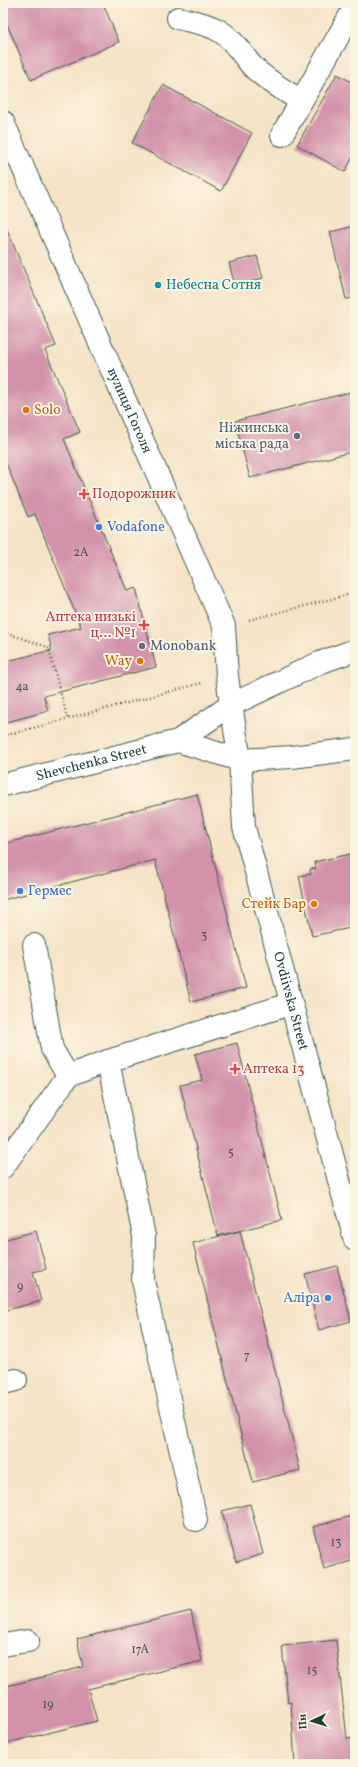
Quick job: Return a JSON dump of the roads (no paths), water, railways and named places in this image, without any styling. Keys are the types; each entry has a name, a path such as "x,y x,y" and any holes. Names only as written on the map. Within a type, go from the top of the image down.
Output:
{"main road":[{"path":"282,135 355,7"},
{"path":"178,18 208,26 223,34 258,72 301,101"},
{"name":"вулиця Гоголя","path":"3,122 224,626 227,676 232,705"},
{"path":"178,741 232,705 319,663 355,650"},
{"name":"Ovdiivska Street","path":"232,705 240,760 244,827 290,1004 355,1240"},
{"path":"178,741 240,760 292,758 355,748"},
{"name":"Shevchenka Street","path":"3,785 178,741"},
{"path":"34,945 52,1050 68,1076"},
{"path":"3,1167 68,1076 108,1061 290,1004"},
{"path":"108,1061 144,1236 143,1281 196,1520"},
{"path":"3,1645 28,1641"}],"place":[{"name":"Небесна Сотня","path":"158,285"},
{"name":"Solo","path":"26,410"},
{"name":"Ніжинська міська рада","path":"297,436"},
{"name":"Подорожник","path":"84,494"},
{"name":"Vodafone","path":"99,527"},
{"name":"Аптека низькі ц... №1","path":"144,625"},
{"name":"Monobank","path":"142,646"},
{"name":"Way","path":"140,661"},
{"name":"Гермес","path":"20,891"},
{"name":"Стейк Бар","path":"314,904"},
{"name":"Аптека 13","path":"235,1069"},
{"name":"Аліра","path":"328,1298"}]}
